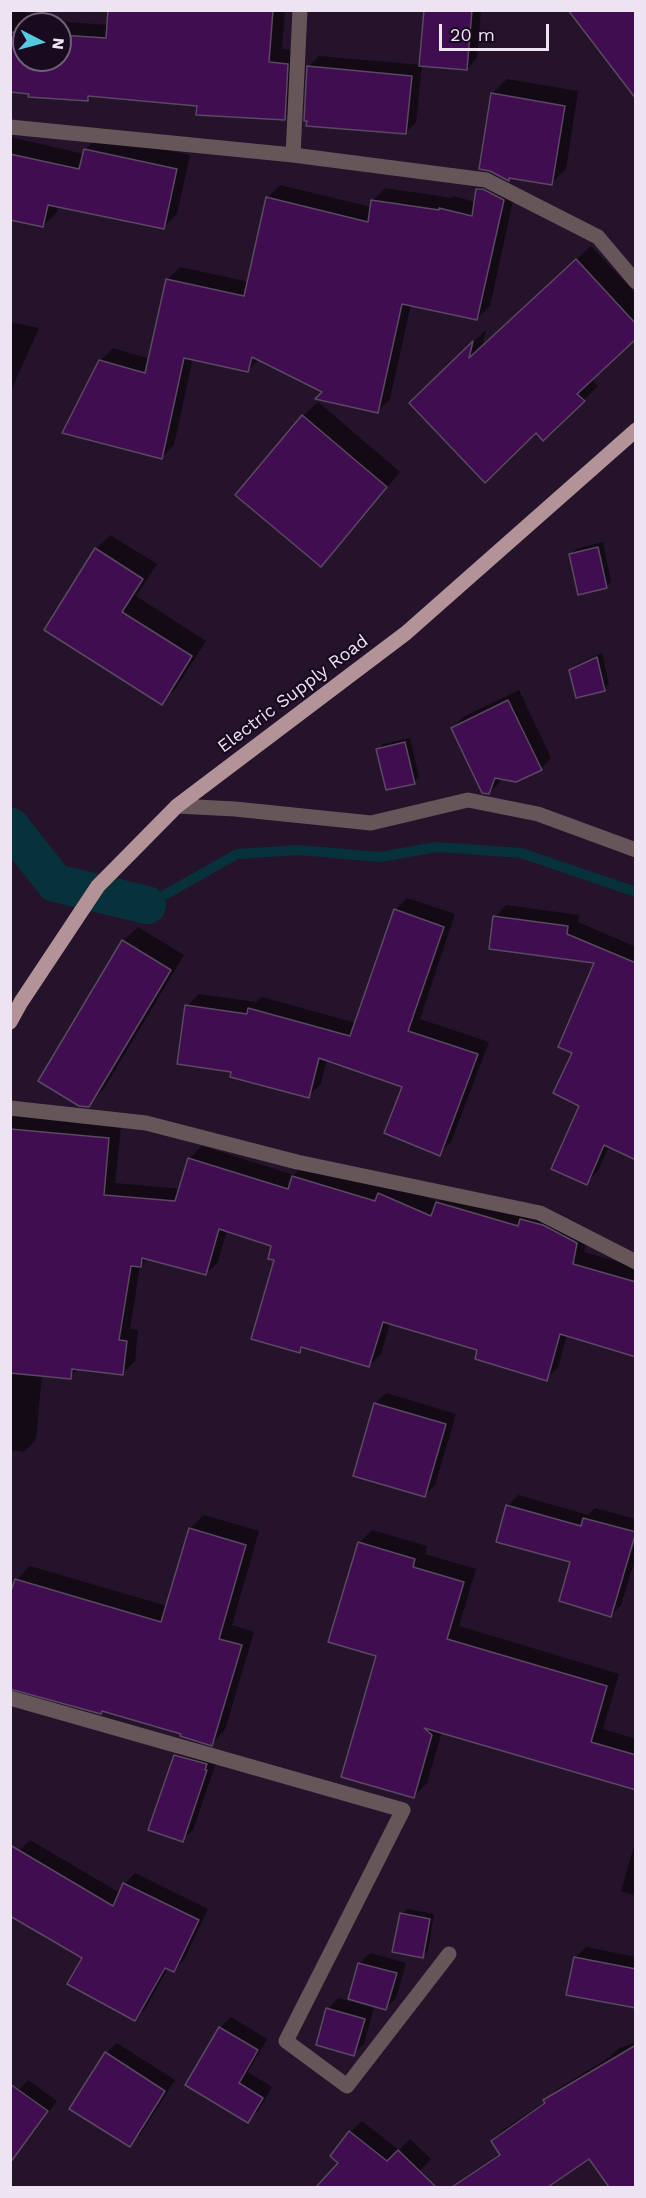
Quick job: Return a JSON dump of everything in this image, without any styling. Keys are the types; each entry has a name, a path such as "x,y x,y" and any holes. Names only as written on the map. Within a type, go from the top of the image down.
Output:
{"main road":[{"name":"Electric Supply Road","path":"10,1022 98,886 177,806 406,633 636,430"}],"street":[{"path":"293,155 300,10"},
{"path":"10,128 293,155 486,180 598,237 636,282"},
{"path":"177,806 235,809 371,823 468,800 538,814 636,850"},
{"path":"10,1108 146,1123 297,1162 540,1213 636,1262"},
{"path":"10,1698 403,1810 286,2042 347,2086 449,1954"}],"building":[{"path":"108,10 273,10 269,62 288,64 285,120 196,115 197,106 88,96 88,101 28,97 29,94 10,92 10,32 12,32 12,72 72,72 72,36 106,38"},
{"path":"424,10 472,10 467,70 419,66"},
{"path":"568,10 636,10 636,99"},
{"path":"307,66 412,76 406,134 306,126 307,121 304,121"},
{"path":"491,93 565,106 552,185 509,178 509,181 490,171 479,169"},
{"path":"84,149 177,169 164,229 48,205 43,227 10,220 10,154 79,169"},
{"path":"476,189 483,189 504,200 477,320 402,304 378,413 315,399 322,392 252,357 248,372 184,358 162,459 62,433 99,360 145,373 166,279 244,296 266,197 368,222 371,200 439,210 439,208 472,216"},
{"path":"576,259 636,324 636,339 577,394 585,401 543,441 536,433 485,483 409,403 473,341 469,358"},
{"path":"302,415 387,487 321,567 235,495"},
{"path":"598,547 607,588 578,595 569,554"},
{"path":"95,548 143,579 122,612 192,656 162,705 44,630"},
{"path":"597,657 605,691 576,698 569,670"},
{"path":"508,700 542,770 516,782 495,778 489,794 482,793 451,728"},
{"path":"405,742 415,784 386,790 376,749"},
{"path":"394,909 444,927 408,1031 478,1054 440,1156 384,1133 402,1087 319,1058 309,1098 230,1077 231,1072 177,1064 185,1005 247,1014 248,1008 350,1036"},
{"path":"493,916 568,926 567,934 636,963 636,1160 604,1145 587,1185 551,1169 579,1106 553,1093 572,1053 558,1047 594,963 489,949"},
{"path":"122,940 171,970 89,1107 79,1106 38,1081"},
{"path":"10,1129 109,1138 104,1195 175,1201 188,1158 288,1189 292,1176 375,1201 378,1193 431,1216 436,1202 518,1226 520,1219 543,1225 577,1243 573,1264 636,1282 636,1357 560,1334 547,1381 475,1359 477,1350 383,1322 369,1367 301,1347 300,1353 251,1339 274,1260 268,1259 271,1246 219,1229 206,1275 142,1258 141,1267 131,1266 119,1340 127,1341 123,1375 72,1369 71,1379 10,1373"},
{"path":"374,1403 446,1424 425,1497 353,1476"},
{"path":"506,1505 581,1526 583,1518 636,1532 611,1617 559,1601 570,1562 496,1542"},
{"path":"189,1528 246,1545 219,1639 242,1645 212,1746 180,1736 181,1734 102,1711 101,1714 10,1689 10,1594 15,1579 161,1622"},
{"path":"358,1542 415,1559 413,1567 464,1582 447,1639 607,1686 591,1742 636,1755 636,1790 424,1728 432,1735 414,1798 341,1777 376,1656 328,1642"},
{"path":"174,1755 207,1764 183,1842 148,1830"},
{"path":"10,1845 113,1906 123,1883 199,1920 174,1972 165,1968 135,2021 67,1984 82,1958 10,1916"},
{"path":"400,1913 430,1919 423,1958 392,1952"},
{"path":"574,1957 636,1969 636,2008 566,1995"},
{"path":"358,1963 397,1973 386,2010 348,1999"},
{"path":"326,2008 365,2019 354,2056 316,2045"},
{"path":"219,2027 258,2050 239,2083 263,2098 248,2123 185,2085"},
{"path":"636,2045 636,2187 609,2187 589,2159 548,2187 452,2187 500,2155 491,2141 545,2103 543,2100"},
{"path":"105,2052 165,2091 130,2147 69,2109"},
{"path":"10,2084 48,2111 10,2163"},
{"path":"349,2131 387,2161 398,2150 436,2187 316,2187 338,2163 330,2156"}],"waterway":[{"path":"10,826 55,883 147,905"},
{"path":"147,905 237,854 299,850 380,857 437,847 521,853 636,892"}]}
